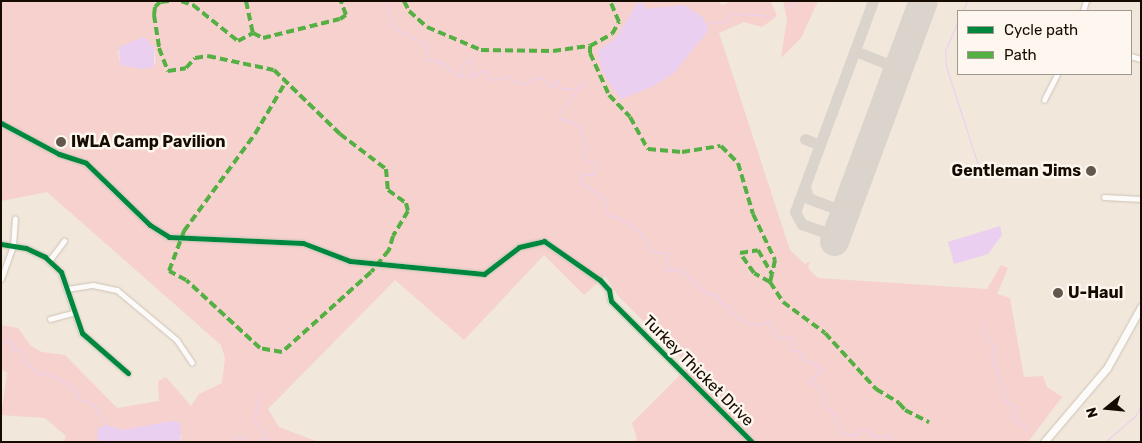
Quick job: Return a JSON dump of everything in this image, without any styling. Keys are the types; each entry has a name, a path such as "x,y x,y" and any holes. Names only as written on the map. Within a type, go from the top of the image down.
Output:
{"main road":[{"path":"1044,442 1107,368 1141,306"}],"street":[{"path":"1044,100 1056,75"},
{"name":"Turkey Thicket Drive","path":"1,123 59,154 86,162 150,225 169,237 303,244 350,260 484,274 520,247 544,240 600,280 609,290 611,301 752,442"},
{"path":"1104,197 1141,199"},
{"path":"1,279 13,246 15,219"},
{"path":"49,261 64,241"},
{"path":"1,244 26,248 49,261 60,272 67,289 72,313 82,333 93,346 128,373"},
{"path":"67,289 92,285 117,290 177,340 192,362"},
{"path":"50,319 72,313"}],"shaded area":[{"path":"1,1 718,1 722,5 732,1 771,2 777,16 762,27 744,22 719,33 790,250 805,264 810,261 808,268 818,278 987,289 1001,265 1008,268 997,294 1010,298 1024,377 1043,376 1047,387 1062,397 1028,442 633,442 637,439 632,423 689,366 618,296 605,276 584,295 544,255 464,340 395,280 268,409 279,427 318,442 180,442 182,435 142,428 122,430 106,425 97,438 100,442 64,442 66,436 45,418 1,415 7,373 1,369 1,325 18,328 31,346 42,352 65,355 117,408 159,401 158,381 166,377 191,406 199,394 222,383 225,358 221,345 47,192 1,201","holes":["154,47 156,63 143,69 119,60 118,50"]},
{"path":"783,1 818,1 801,38 781,58 787,19"},
{"path":"638,2 643,3 646,9 684,5 704,18 708,31 674,73 654,86 621,99 604,75 597,51 616,38"},
{"path":"144,37 154,47 154,67 143,69 120,65 119,47"},
{"path":"1000,226 1002,235 988,254 954,264 948,242"},
{"path":"172,421 179,422 181,429 180,442 100,442 97,438 98,428 106,425 123,430"}],"waterway":[{"path":"385,1 393,27 427,45 427,60 439,61 459,76 463,75 463,65 470,58 472,71 468,75 471,77 483,70 491,80 508,76 513,81 525,84 534,78 542,78 552,88 555,79 561,88 576,89 576,92 559,114 560,118 579,125 586,144 583,158 597,164 594,175 582,174 580,181 605,199 606,211 611,217 617,217 640,232 653,252 668,253 665,270 679,269 707,293 717,296 721,303 728,305 731,313 748,323 759,325 767,321 778,339 789,335 793,350 801,352 799,355 803,359 818,365 821,371 808,382 818,386 823,394 823,403 834,415 841,433 856,435 859,430 866,428 875,437 887,435 894,442"},
{"path":"787,7 796,1"},
{"path":"963,10 967,1"},
{"path":"707,24 717,21 724,24 730,13 770,16"},
{"path":"957,23 945,50 946,66 976,159 980,168 989,173"},
{"path":"576,88 586,82"},
{"path":"983,321 986,336 996,347 991,355 1004,390 1004,400 1015,407 1012,416 1027,428"},
{"path":"1,342 6,340 15,345 11,349 17,349 24,356 24,362 40,375 46,373 73,387 78,398 95,406 106,425"},
{"path":"259,394 254,419 270,442"},
{"path":"1105,442 1135,416 1141,405"},
{"path":"231,442 239,435 251,442"},
{"path":"261,442 262,438 267,441"}],"taxiway":[{"path":"836,236 802,224 795,212 873,1"},
{"path":"855,51 898,68"},
{"path":"805,139 820,145"},
{"path":"805,186 808,198 844,212"}],"runway":[{"path":"834,241 923,1"}],"marked path":[{"path":"169,1 160,2 155,7 154,15 159,48 168,71 186,68 195,58 208,56 274,70 340,134 386,169 388,190 406,203 408,211 393,236 389,250 371,272 282,352 260,348 186,280 169,271 184,231 255,134 285,83"},
{"path":"181,1 193,5 238,41 253,33"},
{"path":"246,1 253,33 263,38 340,19 346,15 341,1"},
{"path":"404,1 409,11 427,27 481,50 553,51 590,46 590,53 609,95 630,117 648,149 682,152 721,146 738,163 753,214 775,260 772,274"},
{"path":"590,46 612,34 619,22 610,1"},
{"path":"770,282 754,273 740,253 758,250 772,274 770,282 783,302 825,333 876,389 899,403 905,410 929,422"}],"cycle path":[{"path":"1,123 59,154 86,163 150,225 169,237 303,243 350,261 484,274 519,247 544,241 600,280 609,290 611,301 752,442"},
{"path":"1,244 26,248 45,257 61,272 82,333 128,373"}],"place":[{"name":"IWLA Camp Pavilion","path":"61,142"},
{"name":"Gentleman Jims","path":"1091,171"},
{"name":"U-Haul","path":"1058,293"}]}
